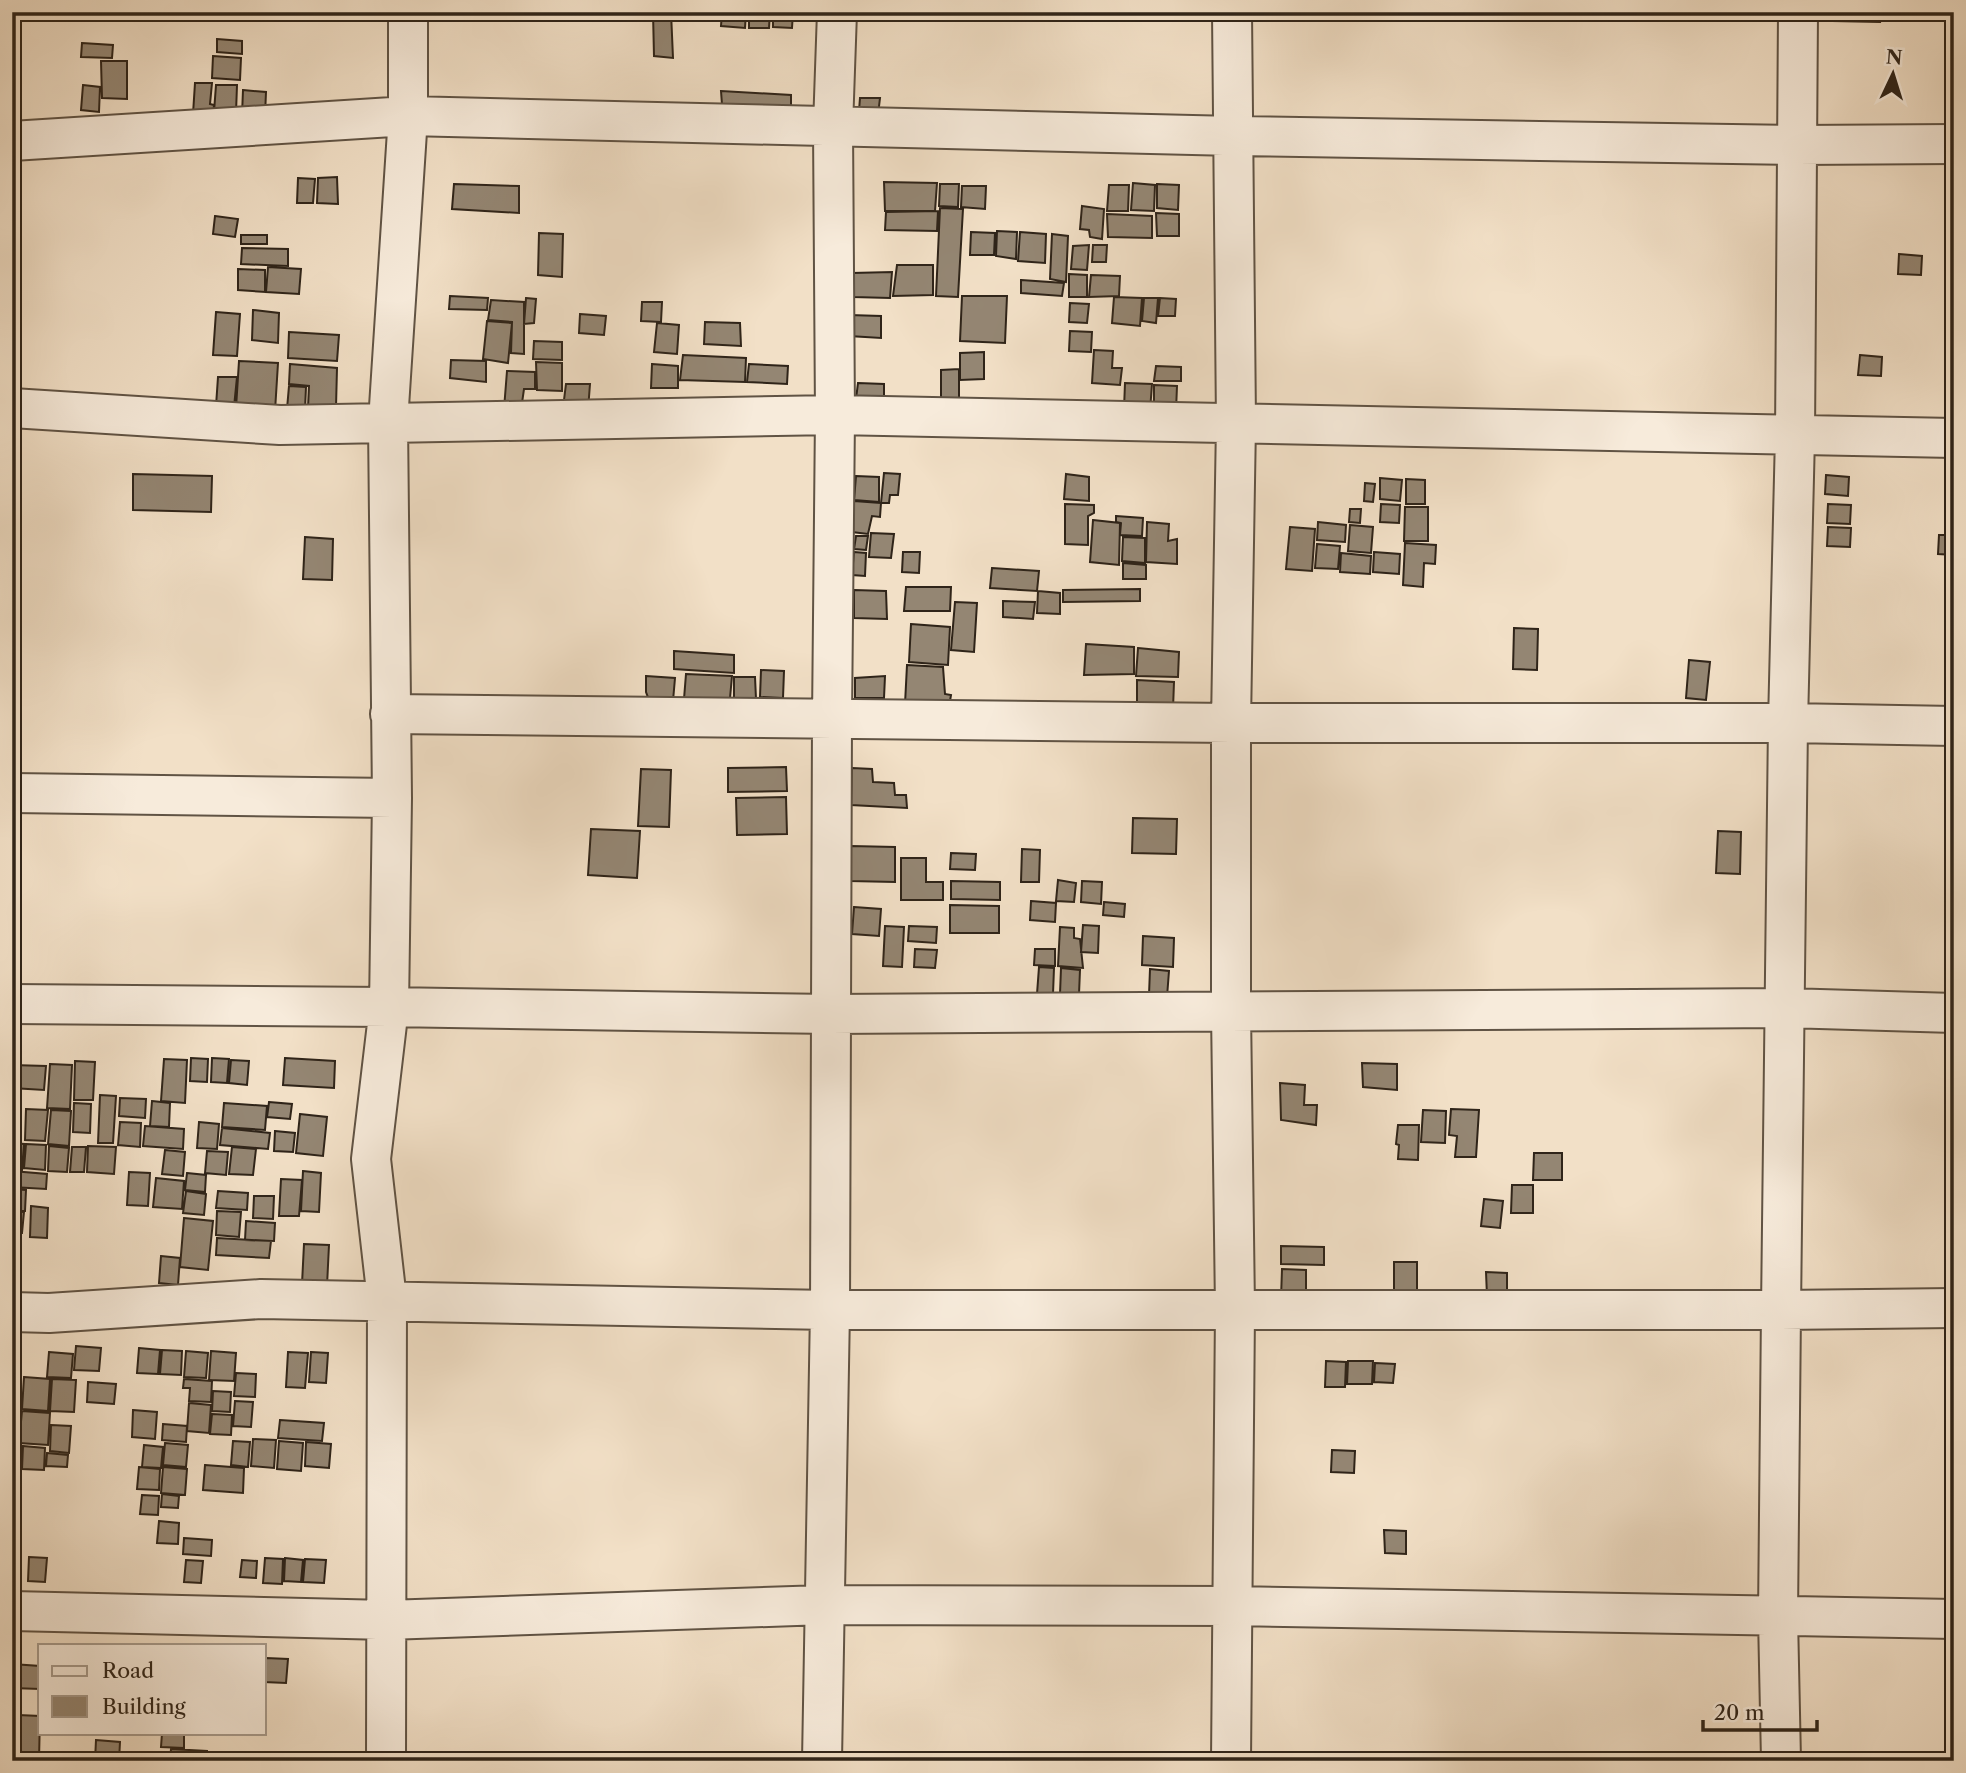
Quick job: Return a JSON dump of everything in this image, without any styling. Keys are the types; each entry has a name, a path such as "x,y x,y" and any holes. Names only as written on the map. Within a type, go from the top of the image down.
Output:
{"street":[{"path":"386,1761 387,1300 371,1159 389,1007 392,798 388,422 408,116 408,12"},
{"path":"822,1761 830,1310 835,415 832,127 837,12"},
{"path":"1231,1761 1235,1310 1231,723 1236,424 1232,12"},
{"path":"1781,1761 1778,1617 1788,723 1795,436 1798,12"},
{"path":"12,141 408,116 1234,136 1797,145 1954,144"},
{"path":"12,408 280,425 835,415 1954,438"},
{"path":"390,714 1231,723 1788,723 1954,726"},
{"path":"12,793 392,798"},
{"path":"12,1004 831,1014 1786,1008 1954,1013"},
{"path":"12,1312 261,1299 830,1310 1954,1308"},
{"path":"12,1611 387,1620 824,1605 1234,1606 1954,1619"}],"building":[{"path":"82,12 106,12 106,18 82,17"},
{"path":"653,12 671,12 673,58 654,56"},
{"path":"722,12 746,12 745,28 721,26"},
{"path":"749,12 770,12 769,28 749,28"},
{"path":"773,12 793,12 792,28 773,27"},
{"path":"1833,12 1879,12 1880,22 1833,21"},
{"path":"217,39 242,41 242,54 217,52"},
{"path":"82,43 113,45 112,58 81,57"},
{"path":"213,56 241,58 240,80 212,78"},
{"path":"101,61 127,61 127,99 102,98"},
{"path":"195,83 212,83 210,104 214,105 213,115 193,114"},
{"path":"83,85 100,87 99,112 81,110"},
{"path":"216,85 237,85 236,113 214,112"},
{"path":"243,90 266,92 265,116 242,115"},
{"path":"721,91 791,95 791,122 723,118"},
{"path":"860,98 880,98 877,123 859,111"},
{"path":"337,177 338,204 317,203 318,178"},
{"path":"298,178 315,179 313,203 297,203"},
{"path":"884,182 937,183 935,211 885,211"},
{"path":"1133,183 1155,185 1154,211 1131,210"},
{"path":"454,184 519,186 519,213 452,209"},
{"path":"940,184 959,184 958,207 939,206"},
{"path":"1157,184 1179,185 1178,210 1157,208"},
{"path":"1109,185 1129,185 1128,211 1107,211"},
{"path":"962,186 986,186 985,209 961,207"},
{"path":"1082,206 1104,209 1102,239 1090,237 1089,230 1080,229"},
{"path":"940,208 963,209 958,297 936,296"},
{"path":"938,211 937,231 885,230 886,212"},
{"path":"1156,213 1179,214 1179,236 1157,236"},
{"path":"1107,214 1152,216 1152,238 1108,237"},
{"path":"215,216 238,219 235,237 213,234"},
{"path":"997,231 1017,232 1016,259 996,256"},
{"path":"971,232 995,233 994,255 970,255"},
{"path":"1020,232 1046,234 1045,263 1018,261"},
{"path":"539,233 563,234 562,277 538,275"},
{"path":"1052,234 1068,236 1066,282 1050,279"},
{"path":"241,235 267,235 267,244 241,244"},
{"path":"1089,245 1087,270 1071,269 1073,246"},
{"path":"1093,245 1107,245 1106,262 1092,262"},
{"path":"242,248 288,249 288,266 241,264"},
{"path":"1899,254 1922,256 1921,275 1898,274"},
{"path":"897,265 933,265 933,295 893,296"},
{"path":"268,267 301,269 299,294 266,292"},
{"path":"238,269 265,270 265,292 238,290"},
{"path":"892,272 890,298 853,297 852,273"},
{"path":"1069,274 1087,275 1087,297 1069,297"},
{"path":"1091,275 1120,276 1119,296 1089,297"},
{"path":"1021,280 1064,283 1062,296 1021,293"},
{"path":"450,296 488,298 487,310 449,309"},
{"path":"962,296 1007,296 1005,343 960,341"},
{"path":"1114,297 1142,298 1140,326 1112,323"},
{"path":"526,298 536,299 534,323 524,324"},
{"path":"1144,298 1158,298 1156,323 1142,321"},
{"path":"1160,298 1176,299 1175,316 1158,316"},
{"path":"491,300 524,302 524,354 511,353 512,322 488,320"},
{"path":"642,302 662,302 661,322 641,321"},
{"path":"1070,303 1089,304 1087,323 1069,322"},
{"path":"253,310 279,313 278,343 252,340"},
{"path":"216,312 240,314 237,356 213,355"},
{"path":"580,314 606,316 604,335 579,333"},
{"path":"849,315 881,316 881,338 849,336"},
{"path":"487,321 512,323 508,363 483,359"},
{"path":"705,322 740,323 741,346 704,344"},
{"path":"657,323 679,325 677,354 654,352"},
{"path":"1070,331 1092,332 1091,352 1069,351"},
{"path":"289,332 339,335 337,361 288,358"},
{"path":"534,341 562,342 562,360 533,359"},
{"path":"1094,350 1113,351 1112,368 1122,368 1120,385 1092,383"},
{"path":"984,352 984,379 960,380 960,353"},
{"path":"683,355 746,358 745,382 680,380"},
{"path":"1860,355 1882,357 1881,376 1858,375"},
{"path":"451,360 486,361 486,382 450,378"},
{"path":"239,361 278,363 275,411 236,408"},
{"path":"536,362 562,363 562,391 537,390"},
{"path":"290,364 337,368 336,407 308,408 309,386 289,384"},
{"path":"652,364 678,366 678,388 651,388"},
{"path":"749,364 788,366 787,384 747,382"},
{"path":"1156,366 1181,367 1181,381 1154,381"},
{"path":"959,369 959,413 941,412 941,370"},
{"path":"507,371 535,372 535,389 524,389 521,410 504,409"},
{"path":"218,377 237,377 234,407 216,406"},
{"path":"858,383 884,384 884,408 855,407"},
{"path":"1125,383 1152,384 1150,411 1124,409"},
{"path":"566,384 590,384 588,410 563,408"},
{"path":"1154,385 1177,386 1176,411 1154,410"},
{"path":"289,386 306,387 305,409 287,409"},
{"path":"884,473 900,474 898,495 890,495 889,503 881,503"},
{"path":"133,474 212,476 211,512 133,510"},
{"path":"1066,474 1089,477 1089,501 1064,499"},
{"path":"1826,475 1849,477 1848,496 1825,494"},
{"path":"856,476 879,477 879,502 854,500"},
{"path":"1380,478 1402,480 1400,501 1380,499"},
{"path":"1406,479 1425,480 1425,504 1406,504"},
{"path":"1365,483 1375,484 1373,502 1364,501"},
{"path":"854,501 881,503 880,517 872,516 868,534 852,532"},
{"path":"1065,504 1094,505 1094,513 1088,516 1088,545 1065,544"},
{"path":"1381,504 1400,505 1399,523 1380,522"},
{"path":"1828,504 1851,505 1850,524 1827,523"},
{"path":"1405,507 1428,507 1428,541 1404,541"},
{"path":"1350,509 1361,509 1360,523 1349,522"},
{"path":"1116,516 1143,518 1142,536 1120,535 1121,523 1116,522"},
{"path":"1093,520 1120,523 1119,565 1090,562"},
{"path":"1147,522 1169,524 1168,541 1177,539 1177,564 1146,562"},
{"path":"1318,522 1346,525 1345,542 1317,540"},
{"path":"1350,525 1373,527 1371,553 1348,551"},
{"path":"1290,527 1315,529 1312,571 1286,569"},
{"path":"1828,527 1851,528 1850,547 1827,546"},
{"path":"871,533 894,534 891,558 869,557"},
{"path":"1939,535 1954,535 1954,555 1938,554"},
{"path":"856,536 868,536 866,550 854,549"},
{"path":"305,537 333,539 332,580 303,579"},
{"path":"1123,537 1145,538 1145,563 1122,561"},
{"path":"1405,543 1436,545 1435,564 1424,563 1423,587 1403,585"},
{"path":"1317,544 1340,546 1338,569 1315,568"},
{"path":"854,552 866,553 865,576 852,575"},
{"path":"903,552 920,552 919,573 902,572"},
{"path":"1374,552 1400,554 1399,574 1373,572"},
{"path":"1341,553 1371,556 1370,574 1340,572"},
{"path":"1123,563 1146,565 1146,579 1123,579"},
{"path":"992,568 1039,571 1037,591 990,588"},
{"path":"906,587 951,587 950,611 904,611"},
{"path":"1140,589 1140,601 1063,602 1063,590"},
{"path":"854,590 886,591 887,619 854,618"},
{"path":"1038,591 1060,593 1060,614 1037,613"},
{"path":"1003,601 1035,602 1033,619 1003,617"},
{"path":"955,602 977,603 974,652 951,650"},
{"path":"911,624 950,627 948,665 909,662"},
{"path":"1514,628 1538,629 1537,670 1513,669"},
{"path":"1086,644 1134,647 1134,674 1084,675"},
{"path":"1138,648 1179,652 1178,677 1136,676"},
{"path":"674,651 734,655 734,673 674,669"},
{"path":"1689,660 1710,662 1706,700 1686,698"},
{"path":"907,665 943,667 945,694 951,695 949,707 905,704"},
{"path":"761,670 784,671 783,698 760,697"},
{"path":"686,674 732,676 730,698 684,699"},
{"path":"646,676 675,678 673,701 649,700"},
{"path":"885,676 884,698 855,698 855,678"},
{"path":"734,677 755,677 756,699 734,698"},
{"path":"1137,680 1174,682 1173,709 1137,707"},
{"path":"786,767 787,791 728,792 728,768"},
{"path":"852,768 872,769 873,782 894,783 895,795 906,795 907,808 851,805"},
{"path":"641,769 671,770 669,827 638,826"},
{"path":"786,797 787,834 737,835 736,798"},
{"path":"1133,818 1177,819 1176,854 1132,853"},
{"path":"591,829 640,831 637,878 588,875"},
{"path":"1718,831 1741,832 1740,874 1716,873"},
{"path":"851,846 895,847 895,882 850,881"},
{"path":"1022,849 1040,850 1039,882 1021,882"},
{"path":"951,853 976,854 975,870 950,869"},
{"path":"901,858 926,858 926,882 943,882 943,900 901,900"},
{"path":"1058,880 1076,883 1074,902 1056,901"},
{"path":"951,881 1000,882 1000,900 951,899"},
{"path":"1082,881 1102,882 1101,904 1081,902"},
{"path":"1031,901 1056,903 1055,922 1030,920"},
{"path":"1104,902 1125,904 1124,917 1103,915"},
{"path":"950,905 999,906 999,933 950,933"},
{"path":"854,907 881,909 879,936 852,934"},
{"path":"1083,925 1099,926 1098,953 1081,952"},
{"path":"885,926 904,927 902,967 883,966"},
{"path":"909,926 937,927 936,943 908,941"},
{"path":"1060,927 1074,928 1074,938 1080,939 1083,968 1058,966"},
{"path":"1143,936 1174,938 1173,967 1142,965"},
{"path":"915,949 937,950 935,968 914,967"},
{"path":"1035,949 1055,949 1055,966 1034,965"},
{"path":"1039,967 1054,968 1053,994 1037,994"},
{"path":"1061,968 1080,970 1079,994 1060,994"},
{"path":"1150,969 1169,971 1167,997 1149,995"},
{"path":"191,1058 208,1059 207,1082 190,1081"},
{"path":"212,1058 229,1059 227,1083 211,1082"},
{"path":"285,1058 335,1061 334,1088 283,1085"},
{"path":"164,1059 187,1060 185,1103 161,1101"},
{"path":"231,1060 249,1061 247,1085 229,1083"},
{"path":"75,1061 95,1062 93,1100 74,1100"},
{"path":"1362,1063 1397,1064 1397,1090 1363,1087"},
{"path":"50,1064 72,1065 70,1109 47,1108"},
{"path":"12,1065 46,1066 44,1090 12,1088"},
{"path":"1280,1083 1305,1085 1304,1105 1317,1105 1316,1125 1281,1120"},
{"path":"12,1091 17,1092 14,1132 12,1132"},
{"path":"100,1095 116,1096 113,1143 98,1143"},
{"path":"120,1098 146,1099 145,1118 119,1116"},
{"path":"152,1101 170,1103 169,1127 150,1126"},
{"path":"269,1102 292,1104 290,1119 267,1117"},
{"path":"74,1103 91,1104 90,1133 73,1132"},
{"path":"224,1103 267,1106 265,1130 222,1127"},
{"path":"26,1109 48,1110 45,1141 25,1140"},
{"path":"1451,1109 1479,1110 1476,1157 1455,1157 1457,1136 1449,1135"},
{"path":"51,1110 71,1111 69,1146 48,1144"},
{"path":"1423,1110 1446,1111 1445,1143 1421,1142"},
{"path":"300,1114 327,1117 323,1156 296,1153"},
{"path":"120,1122 141,1123 140,1147 118,1145"},
{"path":"199,1122 219,1124 217,1149 197,1148"},
{"path":"1398,1125 1419,1125 1418,1160 1398,1159"},
{"path":"145,1126 184,1129 183,1149 143,1146"},
{"path":"222,1128 270,1133 268,1149 220,1145"},
{"path":"275,1131 295,1133 293,1152 274,1151"},
{"path":"12,1143 24,1144 22,1170 12,1170"},
{"path":"26,1144 46,1145 45,1170 24,1168"},
{"path":"49,1146 69,1148 67,1172 48,1171"},
{"path":"88,1146 116,1147 114,1174 87,1172"},
{"path":"72,1147 86,1147 84,1172 70,1172"},
{"path":"232,1147 256,1149 253,1175 229,1174"},
{"path":"165,1150 185,1152 183,1176 162,1174"},
{"path":"207,1151 228,1152 226,1175 205,1173"},
{"path":"1534,1153 1562,1153 1562,1180 1533,1180"},
{"path":"12,1171 47,1174 46,1189 12,1187"},
{"path":"303,1171 321,1173 319,1212 301,1211"},
{"path":"129,1172 150,1173 148,1206 127,1205"},
{"path":"187,1173 206,1175 205,1192 185,1190"},
{"path":"156,1178 184,1181 182,1209 153,1207"},
{"path":"281,1179 302,1180 299,1216 279,1216"},
{"path":"1512,1185 1533,1185 1533,1213 1511,1213"},
{"path":"12,1189 26,1190 25,1211 12,1211"},
{"path":"186,1191 206,1194 204,1215 183,1213"},
{"path":"218,1191 248,1193 247,1210 216,1208"},
{"path":"254,1196 274,1196 273,1219 253,1218"},
{"path":"1484,1199 1503,1201 1500,1228 1481,1226"},
{"path":"31,1206 48,1208 47,1238 30,1237"},
{"path":"12,1211 24,1212 22,1233 12,1233"},
{"path":"217,1211 241,1212 239,1237 216,1235"},
{"path":"184,1218 213,1221 208,1270 180,1267"},
{"path":"246,1221 275,1223 274,1241 245,1240"},
{"path":"217,1238 271,1241 269,1258 216,1255"},
{"path":"304,1244 329,1245 327,1286 302,1284"},
{"path":"1281,1246 1324,1247 1324,1265 1281,1264"},
{"path":"161,1256 180,1258 178,1285 159,1283"},
{"path":"1394,1262 1417,1262 1417,1297 1394,1295"},
{"path":"1282,1269 1306,1270 1306,1298 1281,1298"},
{"path":"1486,1272 1507,1273 1507,1296 1487,1296"},
{"path":"76,1346 101,1348 99,1371 74,1370"},
{"path":"139,1348 160,1350 158,1374 137,1373"},
{"path":"162,1350 182,1351 181,1375 160,1374"},
{"path":"186,1351 208,1353 206,1378 184,1377"},
{"path":"211,1351 236,1353 234,1381 209,1380"},
{"path":"49,1352 73,1354 71,1378 47,1377"},
{"path":"288,1352 308,1353 305,1388 286,1387"},
{"path":"311,1352 328,1353 326,1383 309,1382"},
{"path":"1326,1361 1346,1362 1345,1387 1325,1387"},
{"path":"1348,1361 1373,1361 1372,1384 1347,1384"},
{"path":"1375,1363 1395,1364 1393,1383 1374,1382"},
{"path":"236,1373 256,1374 255,1397 234,1396"},
{"path":"24,1377 50,1379 48,1411 22,1409"},
{"path":"52,1379 76,1380 74,1412 50,1411"},
{"path":"184,1379 212,1381 211,1402 189,1401 190,1388 183,1388"},
{"path":"88,1382 116,1384 114,1404 87,1402"},
{"path":"213,1391 231,1392 230,1412 212,1411"},
{"path":"235,1401 253,1402 251,1427 233,1426"},
{"path":"189,1403 211,1405 209,1433 187,1431"},
{"path":"133,1410 157,1412 155,1439 132,1437"},
{"path":"22,1411 50,1413 48,1445 19,1443"},
{"path":"212,1414 232,1415 231,1435 210,1434"},
{"path":"280,1420 324,1423 322,1441 278,1438"},
{"path":"163,1424 187,1426 186,1442 162,1440"},
{"path":"51,1425 71,1426 69,1453 50,1451"},
{"path":"253,1439 276,1440 274,1468 251,1466"},
{"path":"233,1441 250,1442 248,1467 231,1465"},
{"path":"279,1441 303,1443 301,1471 277,1469"},
{"path":"306,1442 331,1444 329,1468 305,1466"},
{"path":"165,1443 188,1445 186,1467 163,1465"},
{"path":"144,1445 163,1447 161,1468 142,1467"},
{"path":"23,1446 45,1448 44,1470 22,1469"},
{"path":"1332,1450 1355,1451 1354,1473 1331,1472"},
{"path":"47,1453 68,1455 67,1467 46,1466"},
{"path":"205,1465 244,1468 243,1493 203,1490"},
{"path":"139,1467 160,1469 159,1490 137,1489"},
{"path":"163,1467 187,1469 185,1495 161,1493"},
{"path":"162,1494 179,1496 178,1508 161,1507"},
{"path":"142,1495 159,1496 158,1515 140,1514"},
{"path":"159,1521 179,1523 178,1544 157,1543"},
{"path":"1384,1530 1406,1531 1406,1554 1385,1553"},
{"path":"184,1538 212,1540 211,1556 183,1554"},
{"path":"29,1557 47,1558 45,1582 28,1581"},
{"path":"265,1558 283,1559 282,1584 263,1583"},
{"path":"285,1558 303,1560 301,1582 284,1581"},
{"path":"305,1559 326,1560 324,1583 303,1582"},
{"path":"186,1560 203,1561 201,1583 184,1582"},
{"path":"242,1560 257,1561 256,1578 240,1577"},
{"path":"266,1658 288,1659 286,1683 266,1682"},
{"path":"12,1664 38,1666 38,1689 12,1688"},
{"path":"18,1715 38,1716 39,1760 16,1759"},
{"path":"162,1734 184,1734 184,1748 161,1747"},
{"path":"96,1740 120,1742 119,1761 95,1761"},
{"path":"171,1749 207,1751 207,1761 170,1761"},
{"path":"121,1753 139,1755 138,1761 121,1761"}]}
